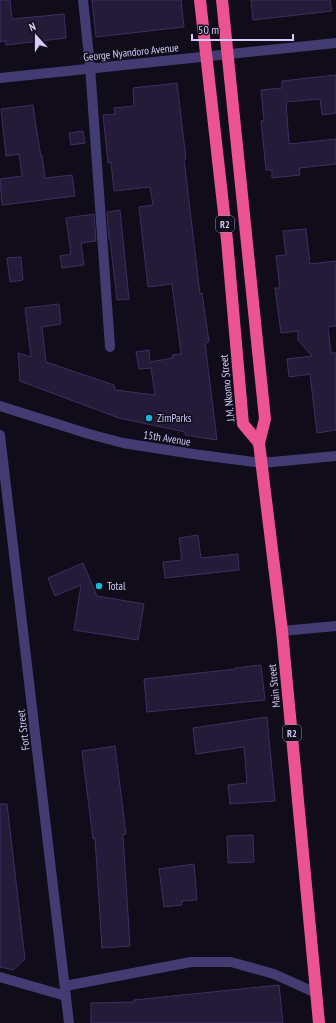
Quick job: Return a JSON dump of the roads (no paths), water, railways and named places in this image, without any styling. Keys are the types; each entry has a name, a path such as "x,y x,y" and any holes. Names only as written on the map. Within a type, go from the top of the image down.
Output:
{"highway":[{"name":"J.M. Nkomo Street","path":"200,0 225,225 243,424 259,443"},
{"name":"R2","path":"222,0 265,419 259,443"},
{"name":"Main Street","path":"259,443 282,631 319,1023"}],"street":[{"path":"83,0 90,69 110,347"},
{"name":"George Nyandoro Avenue","path":"0,78 336,43"},
{"name":"15th Avenue","path":"0,406 123,443 193,454 262,463 336,456"},
{"name":"Fort Street","path":"0,435 69,1023"},
{"path":"282,631 336,626"},
{"path":"0,977 65,991 191,962 231,962 274,974 316,993"}],"place":[{"name":"ZimParks","path":"149,418"},
{"name":"Total","path":"99,586"}]}
